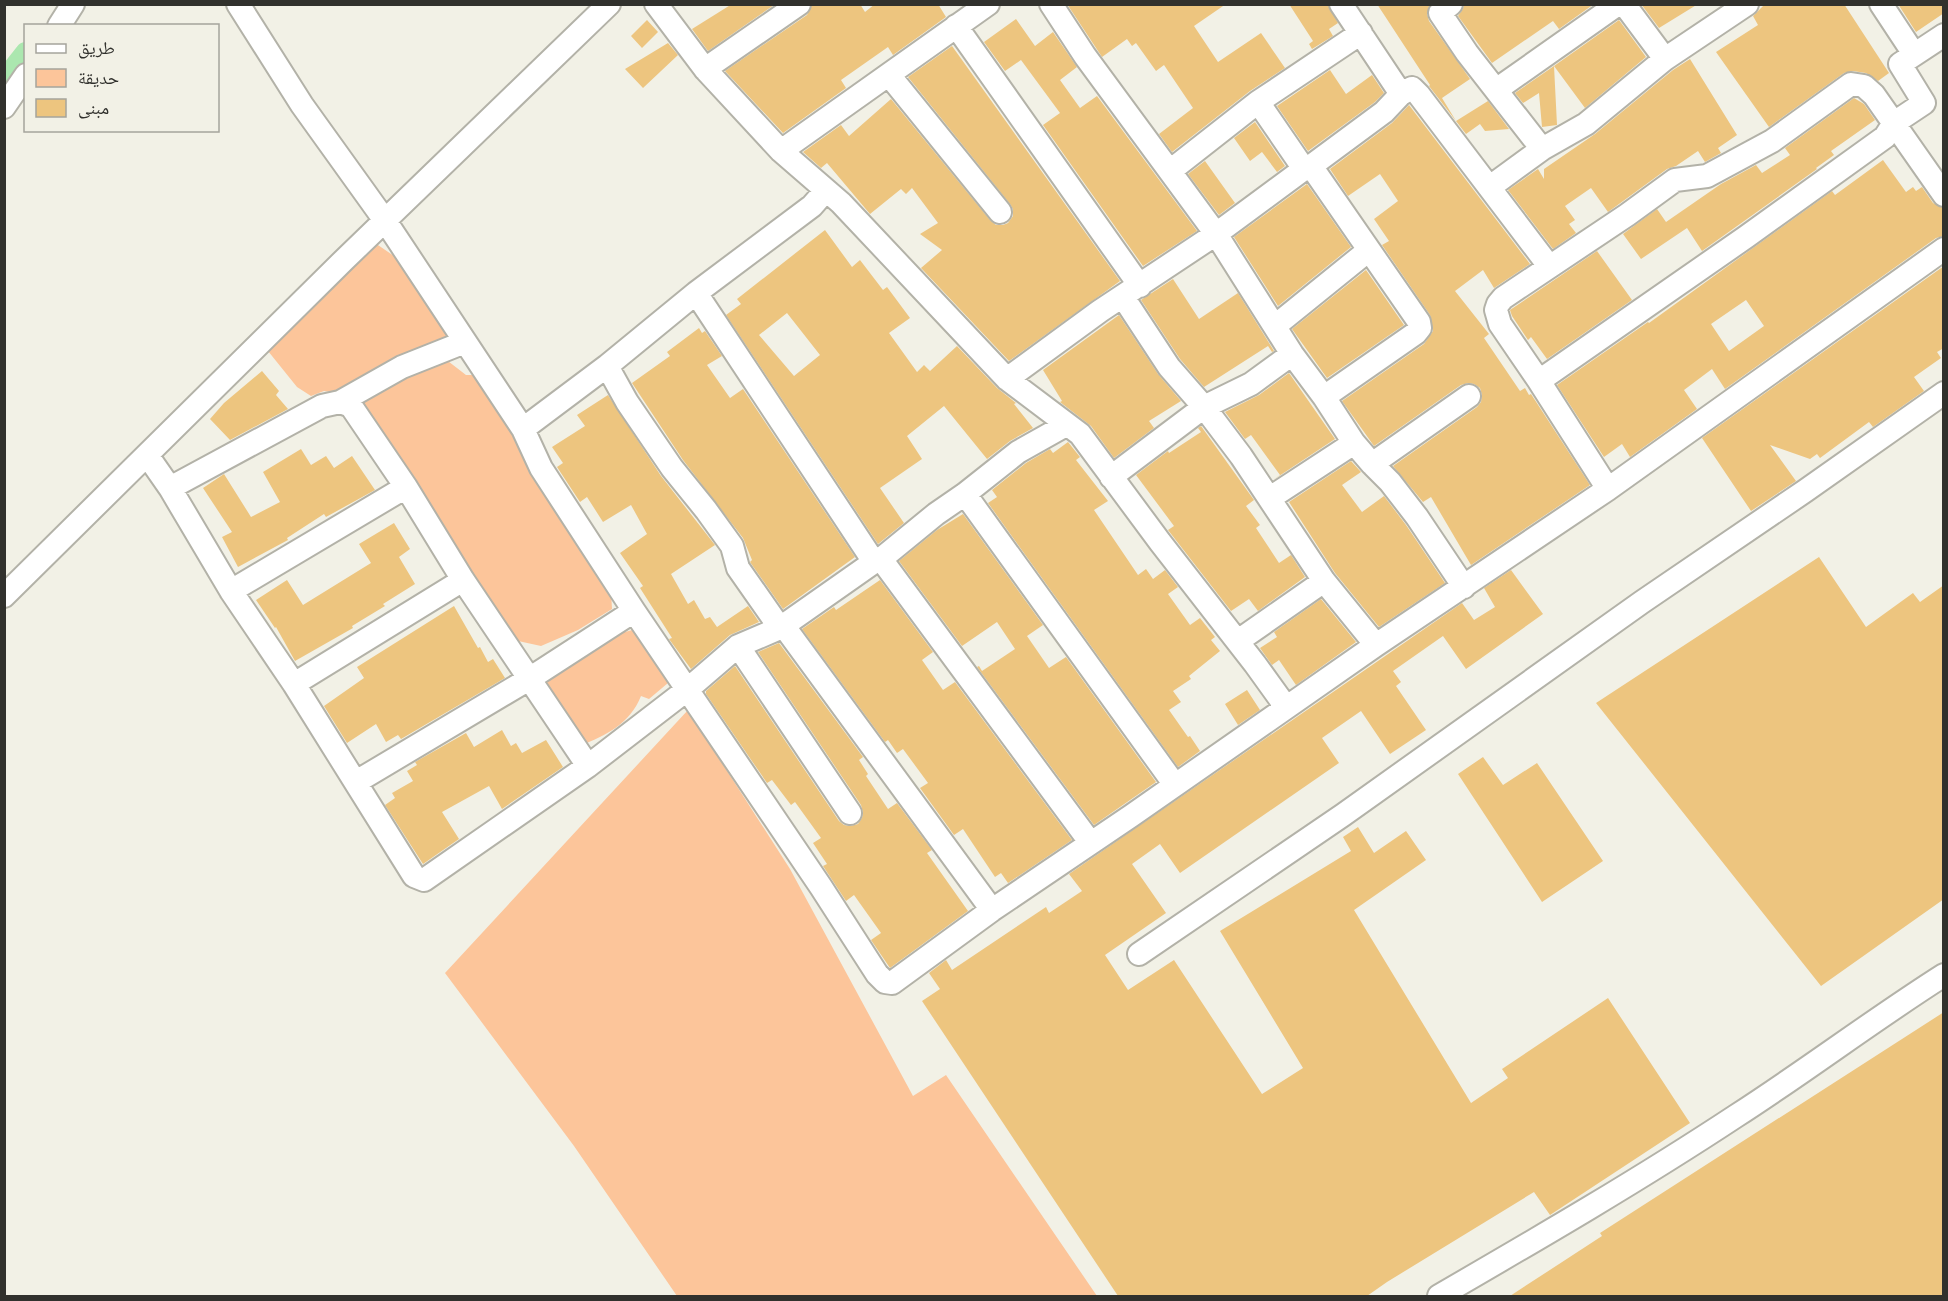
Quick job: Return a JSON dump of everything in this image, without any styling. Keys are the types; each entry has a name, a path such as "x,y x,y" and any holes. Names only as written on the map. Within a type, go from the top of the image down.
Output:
{"street":[{"path":"60,24 73,4"},
{"path":"238,4 302,105 386,222 523,429 541,468 634,611 877,974 885,982 892,983 1090,842 1608,489 1944,249"},
{"path":"4,596 344,260 386,222 609,4"},
{"path":"656,4 705,69 781,151 826,190 1007,380 1080,434 1286,707"},
{"path":"705,69 799,4"},
{"path":"781,151 988,4"},
{"path":"1052,4 1085,56 1216,234 1292,354 1354,443 1390,482 1417,517 1464,587"},
{"path":"1341,4 1401,94"},
{"path":"1451,4 1440,13 1542,149"},
{"path":"1496,90 1618,4"},
{"path":"1624,4 1665,59"},
{"path":"1490,188 1542,149 1586,124 1665,59 1747,4"},
{"path":"1881,4 1914,54"},
{"path":"956,26 1131,291 1169,367 1204,407 1270,498 1324,581 1376,645"},
{"path":"1170,171 1258,102 1361,33"},
{"path":"1539,381 1737,244 1885,137 1894,123 1924,103 1900,64 1944,35"},
{"path":"889,75 1000,212"},
{"path":"4,107 24,78"},
{"path":"1608,489 1500,324 1496,310 1503,298 1627,215 1674,180 1707,176 1772,141 1851,84 1864,86 1874,95 1944,195"},
{"path":"1007,380 1308,168 1384,112 1401,94 1412,88 1549,266"},
{"path":"1258,102 1369,250 1419,322 1420,328 1416,333 1324,397"},
{"path":"523,429 607,366 696,293 812,206 826,190"},
{"path":"1275,326 1369,250"},
{"path":"696,293 878,560 1090,842"},
{"path":"170,488 322,406 340,402 402,367 465,342"},
{"path":"1111,477 1204,407 1251,384 1292,354"},
{"path":"607,366 627,402 672,468 732,546 738,568 992,910"},
{"path":"1139,954 1343,815 1632,608 1805,491 1944,393"},
{"path":"1372,464 1469,396"},
{"path":"340,402 351,406 406,487 463,580 588,765"},
{"path":"147,455 170,488 231,591 294,684 414,876 424,880 588,765 688,689 738,646 781,626 878,560 1018,452 1066,425"},
{"path":"1270,498 1354,443"},
{"path":"231,591 406,487"},
{"path":"965,494 1174,785"},
{"path":"294,684 463,580"},
{"path":"1238,641 1324,581"},
{"path":"356,782 529,679 634,611"},
{"path":"738,646 850,813"},
{"path":"1439,1296 1579,1215 1737,1116 1879,1016 1944,975"}],"green space":[{"path":"375,243 394,256 425,300 444,322 449,343 337,393 324,391 311,396 297,387 268,351"},
{"path":"444,358 466,375 483,375 611,591 612,609 578,630 541,646 509,639 354,395 397,383"},
{"path":"647,626 682,662 668,683 649,699 641,696 624,721 608,733 580,746 543,682 615,628 625,632"},
{"path":"688,710 790,869 913,1096 946,1075 1097,1296 677,1296 574,1146 445,973"}],"building":[{"path":"732,4 774,5 708,51 692,29"},
{"path":"812,4 860,4 865,12 875,4 938,4 946,17 893,55 888,47 841,80 846,88 783,133 725,71 807,15"},
{"path":"1067,4 1226,4 1194,26 1218,62 1261,33 1285,68 1250,91 1172,152 1159,134 1193,108 1164,65 1156,71 1136,43 1132,46 1127,39 1102,57"},
{"path":"1289,4 1328,4 1338,23 1329,29 1333,36 1312,49 1309,44 1313,41"},
{"path":"1377,4 1430,4 1427,14 1429,21 1470,79 1442,98 1456,121 1488,101 1509,129 1485,131 1480,124 1466,134 1429,86"},
{"path":"1464,4 1594,4 1559,29 1553,21 1492,63 1458,16"},
{"path":"1641,4 1698,4 1659,28"},
{"path":"1765,4 1844,4 1889,73 1878,81 1866,73 1853,71 1844,73 1769,127 1716,52 1758,25 1753,16"},
{"path":"1898,4 1944,4 1944,13 1916,32"},
{"path":"1016,19 1035,46 1053,32 1077,67 1060,80 1080,108 1097,96 1197,231 1143,266 1043,125 1060,113 1021,60 1005,71 984,42"},
{"path":"647,20 658,32 642,48 631,36"},
{"path":"1619,20 1646,57 1585,108 1554,66"},
{"path":"668,43 678,55 643,88 625,69"},
{"path":"952,46 1120,281 1009,361 921,268 942,250 920,234 938,223 912,188 906,194 901,189 870,214 827,163 821,168 803,152 841,125 849,136 891,99 990,220 996,225 1008,223 1013,216 1010,204 908,77"},
{"path":"1690,59 1737,135 1718,148 1721,153 1705,162 1698,151 1676,166 1667,169 1608,212 1591,188 1565,206 1575,220 1569,224 1576,233 1553,249 1508,190 1538,169 1544,179 1544,169 1595,134 1673,70"},
{"path":"1554,66 1557,125 1542,127 1539,93 1523,103 1515,93"},
{"path":"1330,70 1346,94 1372,75 1384,93 1308,151 1277,106"},
{"path":"1854,98 1864,104 1875,120 1831,151 1834,155 1817,169 1702,251 1687,228 1641,259 1623,234 1657,209 1666,222 1721,184 1756,165 1762,173 1790,155 1785,148"},
{"path":"1409,105 1530,264 1494,288 1483,270 1455,291 1489,334 1484,338 1520,391 1525,388 1529,395 1531,394 1590,485 1471,565 1431,497 1423,502 1393,466 1477,407 1481,402 1480,388 1468,383 1461,385 1374,446 1342,401 1424,344 1433,331 1430,315 1382,245 1389,241 1374,219 1398,201 1380,174 1348,196 1330,169 1392,123"},
{"path":"1255,122 1285,166 1277,172 1262,152 1250,161 1234,138"},
{"path":"1883,160 1906,192 1913,187 1916,191 1922,187 1933,203 1944,208 1944,236 1936,238 1725,389 1712,369 1684,390 1697,409 1630,457 1622,444 1604,457 1557,385 1649,323 1832,191 1835,195","holes":["1746,300 1764,326 1729,351 1711,324"]},
{"path":"1205,161 1235,203 1219,215 1188,174"},
{"path":"1307,184 1351,247 1278,306 1234,237"},
{"path":"825,230 852,267 860,260 883,290 887,287 910,318 889,333 917,372 924,365 930,371 957,346 997,388 1016,403 1014,404 1033,428 1010,441 987,459 944,406 907,436 922,459 880,488 904,523 878,544 726,315 741,304 737,299","holes":["787,313 820,355 794,376 759,335"]},
{"path":"1597,251 1632,300 1547,359 1531,337 1528,340 1510,310"},
{"path":"1944,266 1944,348 1937,352 1941,358 1914,377 1924,391 1873,427 1869,422 1820,458 1817,454 1810,459 1770,445 1796,481 1751,511 1702,438"},
{"path":"1366,270 1404,325 1327,378 1292,329"},
{"path":"1173,279 1199,319 1238,293 1274,351 1272,352 1268,346 1204,387 1180,359 1141,300"},
{"path":"1119,315 1158,374 1181,401 1149,421 1154,428 1114,458 1091,426 1060,402 1062,401 1043,370"},
{"path":"699,328 702,333 705,331 722,356 707,365 730,398 743,389 855,557 783,609 750,562 752,560 743,538 683,460 632,383 670,356 667,352"},
{"path":"262,371 279,391 276,395 288,409 230,440 210,419 224,403"},
{"path":"1289,373 1335,439 1273,480 1280,475 1251,435 1245,439 1225,412 1259,395"},
{"path":"608,395 661,476 715,545 671,574 688,604 694,600 705,619 710,617 717,627 748,606 759,622 730,635 691,669 669,639 672,638 640,588 643,586 620,553 647,534 631,505 603,522 587,497 580,502 557,467 563,463 552,447 585,426 577,415"},
{"path":"1201,426 1254,500 1246,506 1260,525 1256,528 1279,563 1291,555 1305,577 1258,611 1249,599 1231,611 1168,530 1174,526 1136,475 1168,451 1169,453 1201,432 1198,428"},
{"path":"1068,442 1080,457 1076,460 1108,501 1094,510 1138,575 1146,569 1153,579 1165,570 1178,587 1168,594 1190,625 1200,618 1215,637 1211,640 1220,651 1189,676 1191,679 1173,691 1181,702 1169,710 1200,751 1178,767 988,503 997,497 992,490 1026,463 1050,449 1053,453"},
{"path":"301,449 311,465 326,456 334,468 352,456 375,490 326,517 324,514 287,538 288,540 238,567 222,537 232,532 203,488 224,474 251,517 280,502 263,472"},
{"path":"1351,461 1361,472 1342,485 1362,512 1384,496 1445,583 1379,627 1335,573 1289,502"},
{"path":"963,514 1043,625 1027,636 1049,668 1066,657 1156,782 1094,825 977,667 979,666 982,671 1015,649 997,622 962,646 899,561 937,530"},
{"path":"394,523 410,549 399,557 415,584 352,626 353,628 295,661 276,627 256,600 287,580 303,605 371,563 359,544"},
{"path":"1819,557 1866,627 1913,593 1920,602 1944,585 1944,899 1821,986 1596,703"},
{"path":"1511,570 1543,614 1466,669 1443,636 1393,671 1401,682 1396,686 1426,730 1390,754 1361,711 1322,738 1339,763 1180,873 1160,844 1132,864 1166,913 1105,955 1128,990 1174,960 1262,1094 1303,1068 1220,931 1351,851 1343,837 1358,827 1374,853 1406,831 1426,860 1354,910 1471,1103 1508,1078 1502,1069 1608,998 1690,1123 1550,1215 1534,1192 1367,1296 1118,1296 922,1001 940,989 929,973 946,960 952,970 1046,907 1049,913 1082,891 1069,874 1462,603 1474,620 1495,607 1484,588"},
{"path":"880,580 933,652 922,660 943,690 955,682 1072,840 1008,883 1001,873 995,877 963,829 954,835 920,788 928,783 903,749 897,753 888,740 885,742 802,629 834,607 836,610"},
{"path":"1321,599 1356,642 1296,685 1279,660 1272,665 1260,648 1277,637 1274,632"},
{"path":"454,606 478,648 480,647 488,662 493,659 505,678 401,739 398,735 386,742 376,724 347,743 324,706 364,678 357,667"},
{"path":"779,643 863,757 859,760 868,774 866,776 888,809 897,803 932,850 927,853 968,911 890,968 871,940 881,933 854,895 846,901 823,866 827,864 813,843 821,838 795,802 791,805 772,780 767,783 706,694 706,691 735,666 839,821 850,826 858,824 863,813 861,805 758,652"},
{"path":"1247,690 1260,710 1238,725 1225,704"},
{"path":"502,730 511,746 516,743 522,753 546,740 563,767 502,809 489,786 442,812 459,839 423,864 385,805 395,798 392,793 413,781 407,771 417,765 415,762 466,733 474,747"},
{"path":"1483,757 1503,785 1537,763 1603,861 1542,902 1458,774"},
{"path":"1944,1012 1944,1296 1510,1296 1602,1236 1600,1233"}],"waterway":[{"path":"4,81 24,56"}]}
